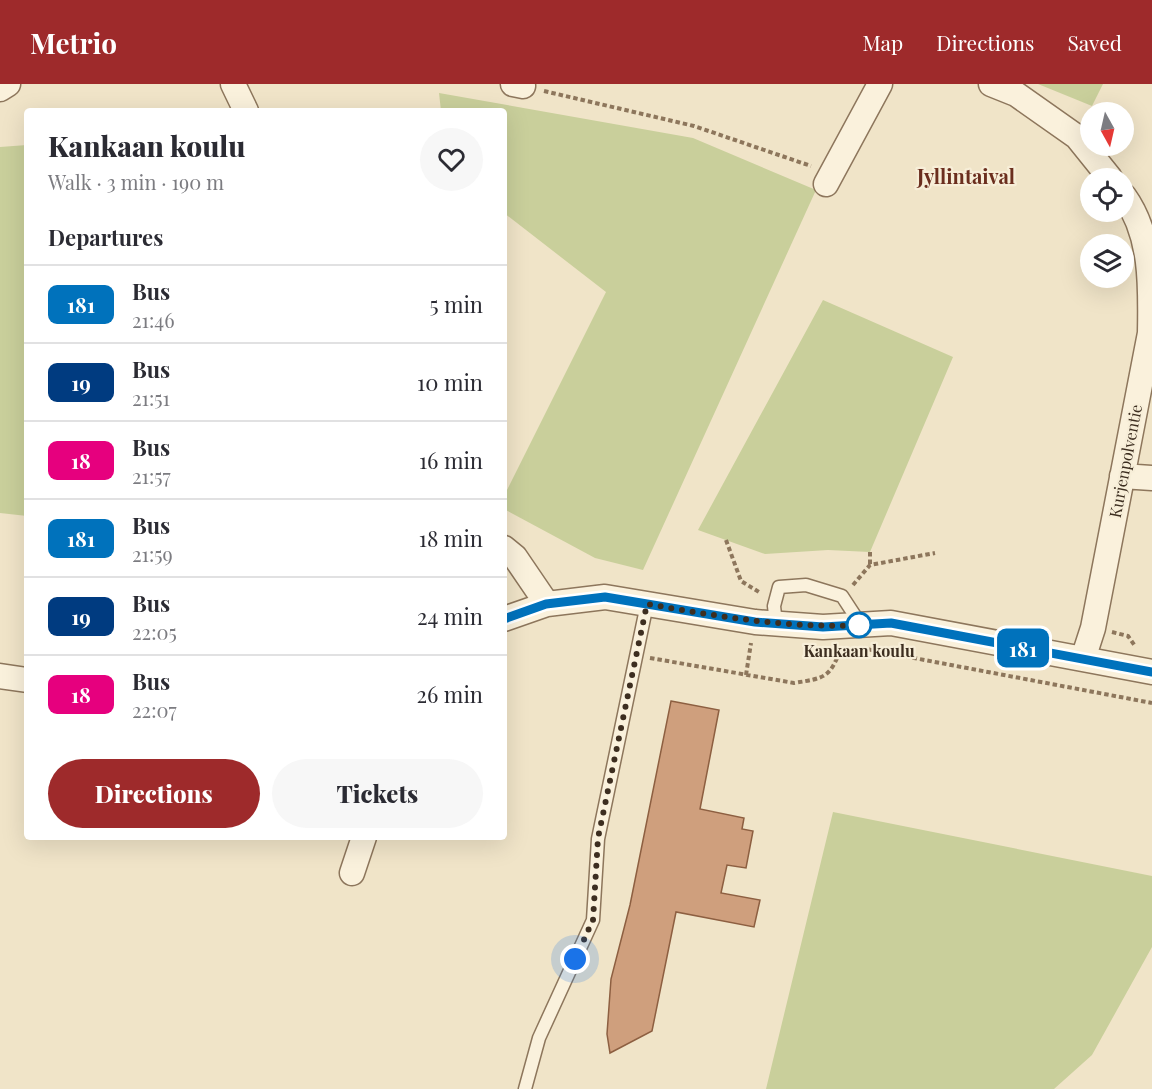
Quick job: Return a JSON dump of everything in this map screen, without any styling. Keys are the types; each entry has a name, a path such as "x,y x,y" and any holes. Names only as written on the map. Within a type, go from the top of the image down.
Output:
{"street":[{"path":"0,89 8,84"},
{"path":"232,84 244,108"},
{"path":"829,179 880,84"},
{"path":"991,84 1016,94 1077,137 1102,168"},
{"name":"Kurjenpolventie","path":"1083,659 1092,627 1150,333 1151,284 1148,246 1136,202"},
{"path":"1122,476 1152,478"},
{"path":"507,550 515,557 546,604"},
{"path":"507,618 546,604 605,597 755,622 823,627 856,636 891,623 1152,672"},
{"path":"0,676 24,680"},
{"path":"352,873 363,840"}],"lane":[{"path":"776,624 774,606 779,587 806,585 842,596 856,636"},
{"path":"525,1089 539,1038 593,920 598,838 647,604"}],"path":[{"path":"518,85 694,126 829,179"},
{"path":"726,540 741,581 759,592"},
{"path":"870,552 870,565"},
{"path":"842,596 870,565 935,553"},
{"path":"636,655 794,683 817,679 832,670 842,645 823,627"},
{"path":"856,636 1152,703"}],"green space":[{"path":"1038,84 1103,84 1094,102 1082,102"},
{"path":"439,93 693,138 816,190 643,570 595,558 507,511 507,490 606,292 507,215 507,108 441,108"},
{"path":"24,145 24,516 0,513 0,147"},
{"path":"823,300 953,357 870,552 828,550 765,554 698,530"},
{"path":"833,812 1152,876 1152,947 1092,1055 1054,1089 766,1089"}],"building":[{"path":"671,701 719,710 700,809 744,818 742,829 753,831 746,868 727,865 721,893 760,900 754,927 676,912 652,1031 610,1053 607,1034 611,979 630,905"}],"bus line":[{"name":"181","path":"507,618 546,604 605,597 755,622 823,627 891,623 1152,672"}],"place":[{"name":"Kankaan koulu","path":"859,625"}],"district":[{"name":"Jyllintaival","path":"966,175"}],"route":[{"path":"575,959 593,920 598,838 647,604 755,622 823,627 861,625 859,625"}]}
